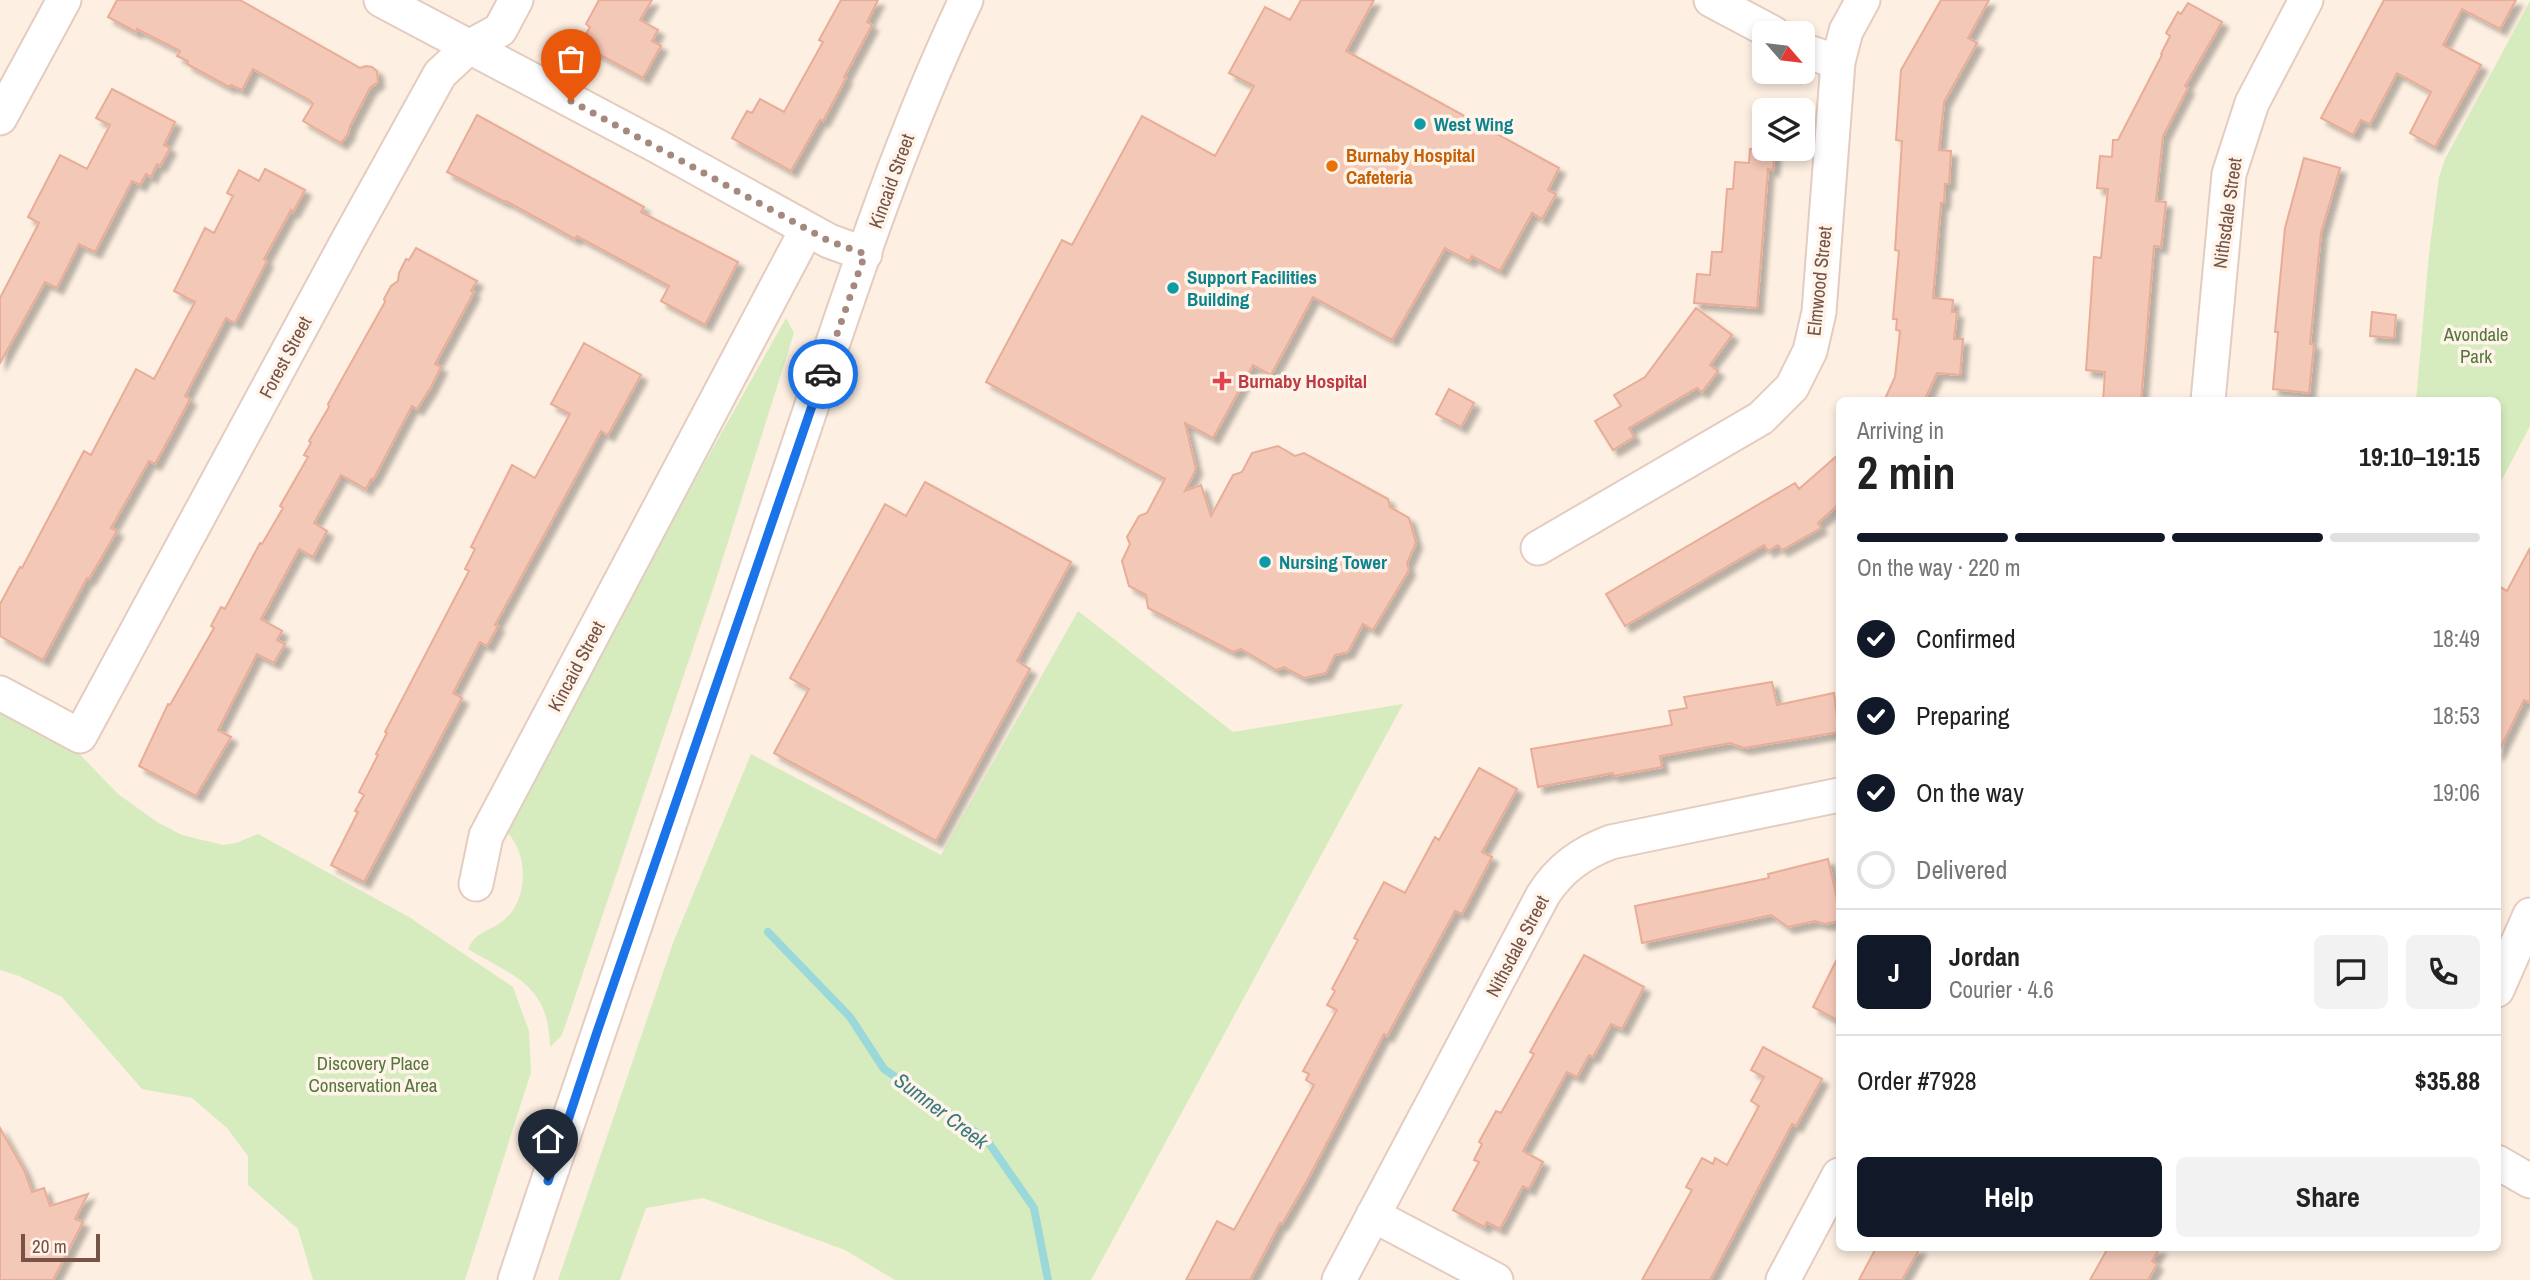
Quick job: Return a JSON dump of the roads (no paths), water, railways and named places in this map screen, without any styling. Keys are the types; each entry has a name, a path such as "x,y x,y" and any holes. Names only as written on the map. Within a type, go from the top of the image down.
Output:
{"street":[{"path":"0,118 64,0"},
{"path":"381,0 657,146 829,241 865,254"},
{"name":"Forest Street","path":"0,693 80,736 440,74 469,47 499,30 516,0"},
{"name":"Kincaid Street","path":"516,1280 601,1019 865,254 916,112 966,0"},
{"path":"1712,0 1752,22"},
{"name":"Elmwood Street","path":"1538,548 1761,418 1792,387 1810,351 1819,312 1838,62 1846,31 1863,0"},
{"name":"Nithsdale Street","path":"2208,397 2229,174 2252,103 2306,0"},
{"path":"1815,54 1838,62"},
{"name":"Kincaid Street","path":"476,884 486,836 807,229"},
{"name":"Nithsdale Street","path":"1339,1280 1543,895 1561,870 1586,853 1611,842 1836,796"},
{"path":"2501,980 2530,915"},
{"path":"2501,1164 2530,1181"},
{"path":"1783,1280 1836,1181"},
{"path":"1373,1214 1496,1280"}],"waterway":[{"name":"Sumner Creek","path":"768,932 850,1017 884,1069 986,1139 1034,1208 1048,1280"}],"place":[{"name":"West Wing","path":"1420,124"},
{"name":"Burnaby Hospital Cafeteria","path":"1332,166"},
{"name":"Support Facilities Building","path":"1173,288"},
{"name":"Burnaby Hospital","path":"1222,381"},
{"name":"Nursing Tower","path":"1265,562"}],"park label":[{"name":"Avondale Park","path":"2476,345"},
{"name":"Discovery Place Conservation Area","path":"373,1074"}]}
